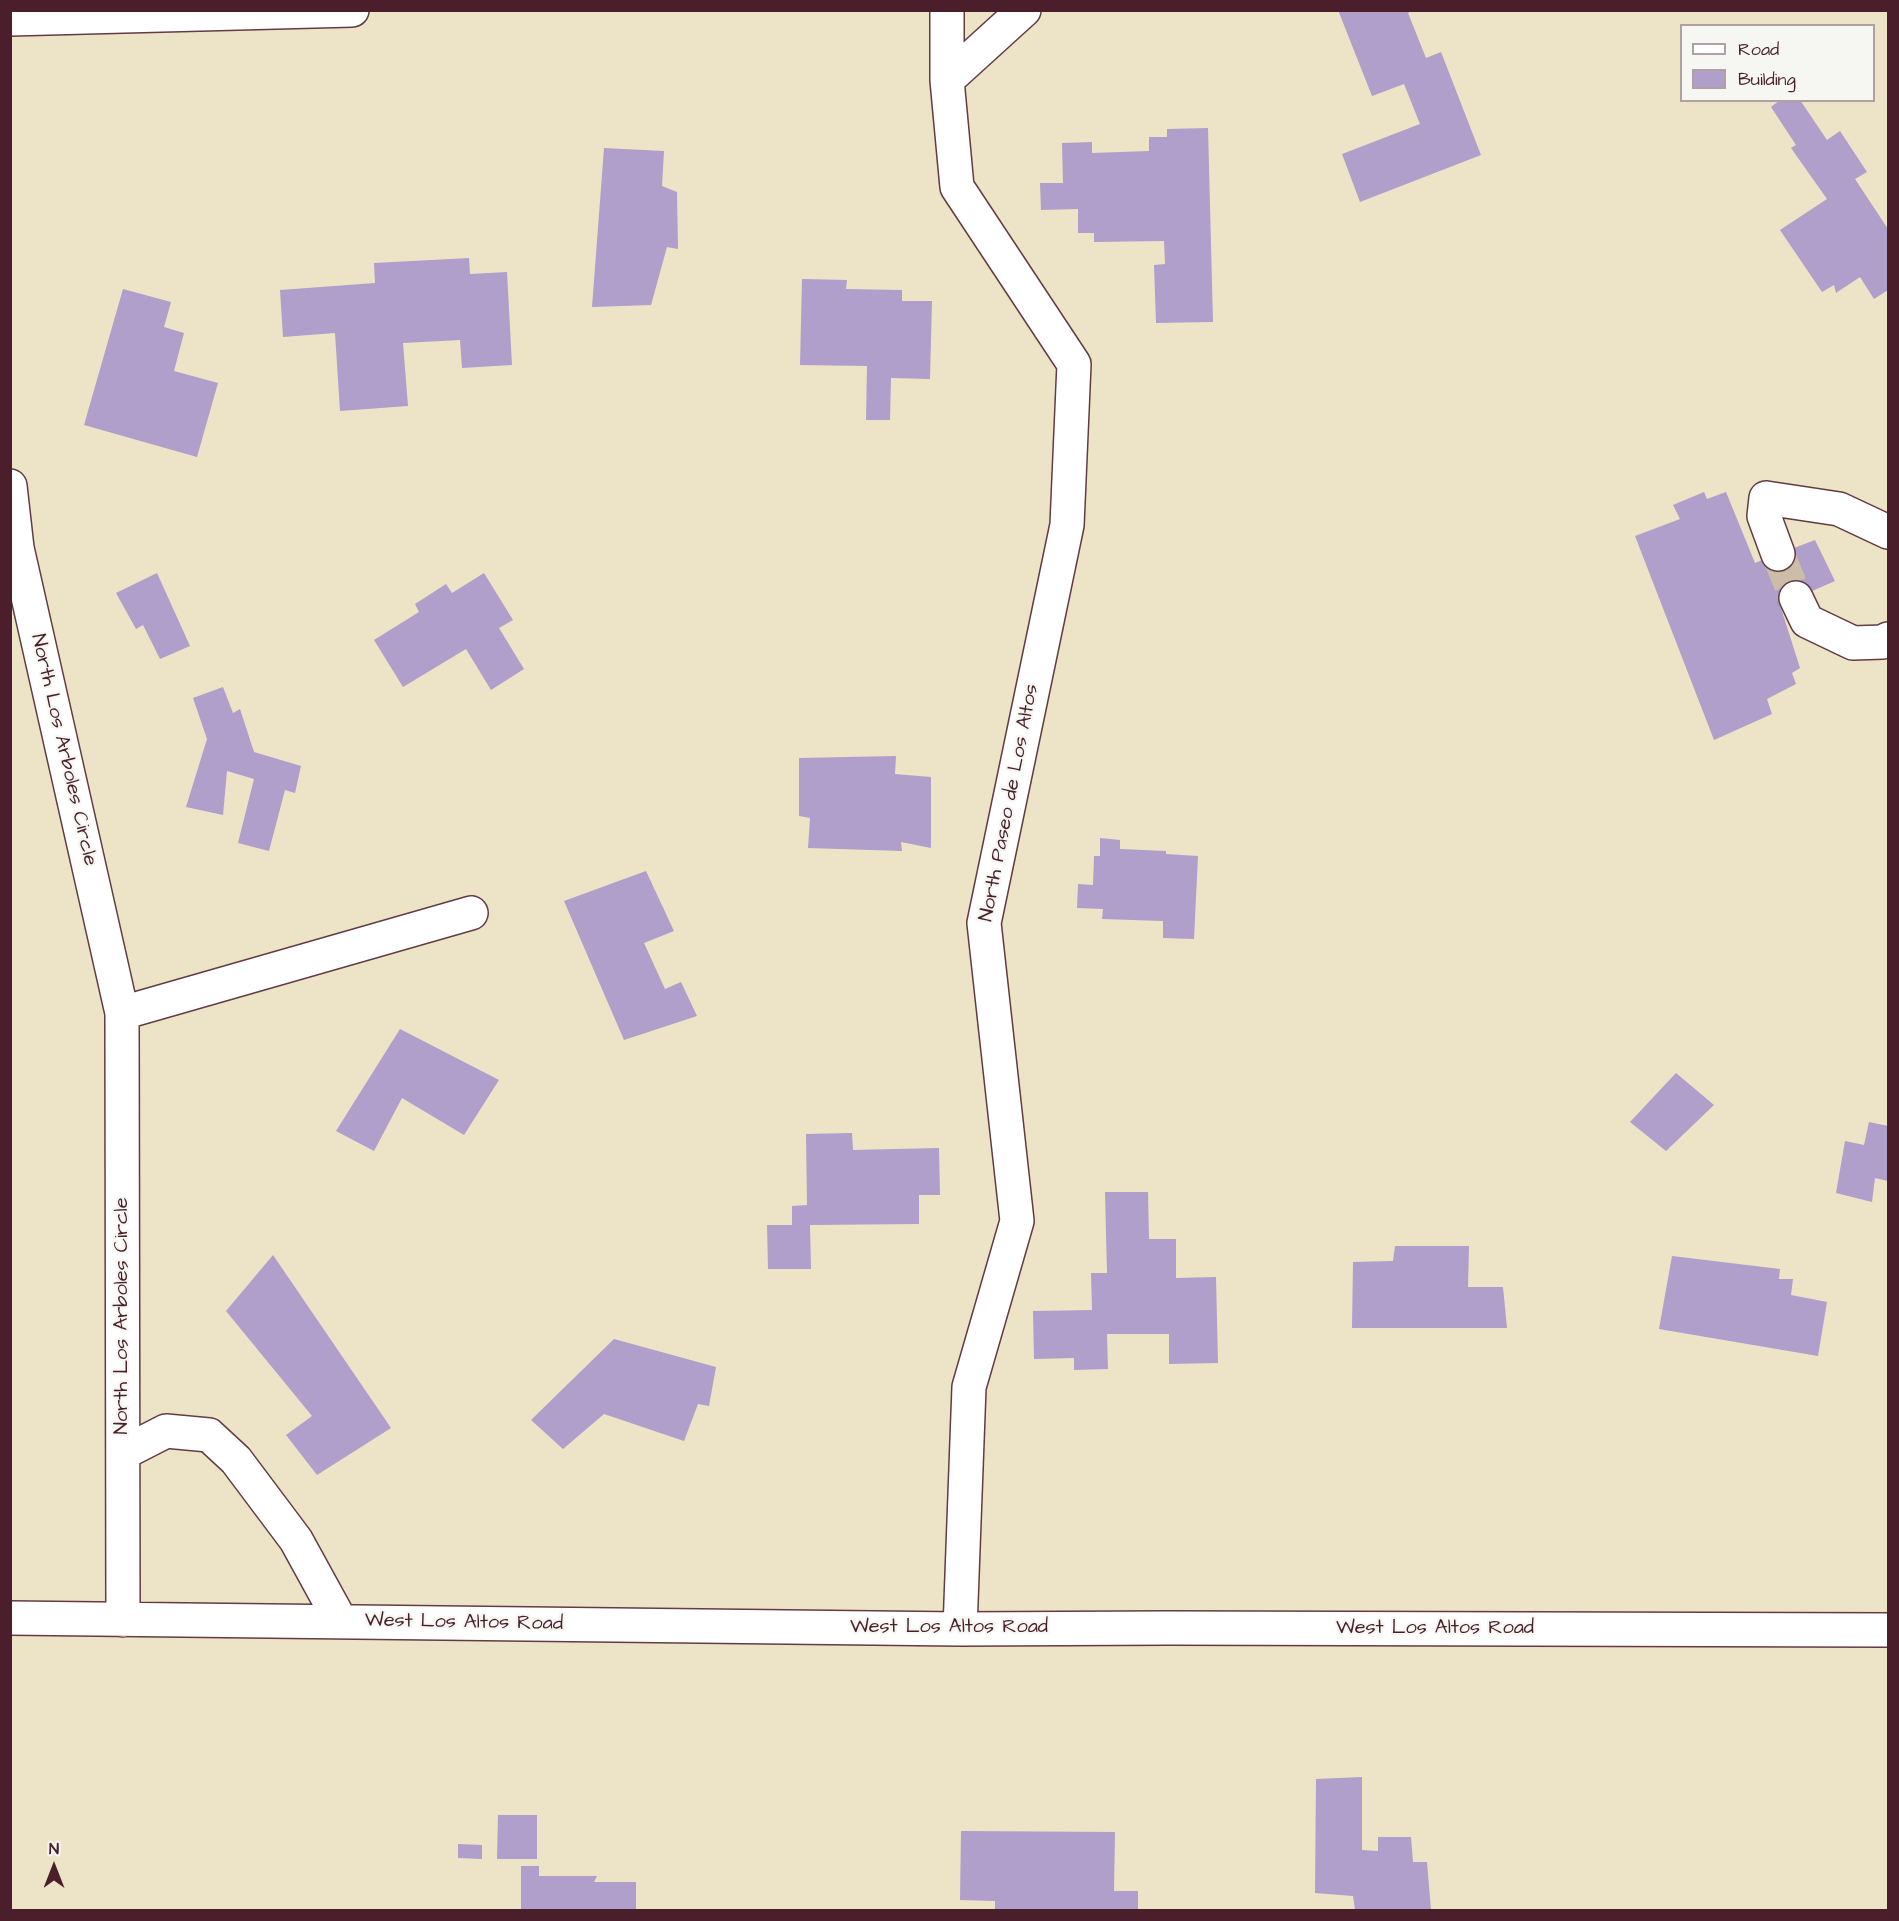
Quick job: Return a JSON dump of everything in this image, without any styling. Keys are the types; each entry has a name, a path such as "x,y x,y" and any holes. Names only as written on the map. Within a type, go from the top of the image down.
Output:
{"street":[{"path":"10,19 352,10"},
{"name":"North Paseo de Los Altos","path":"947,10 947,80 957,188 1074,363 1067,525 984,923 1017,1221 969,1387 960,1629"},
{"path":"947,80 1024,10"},
{"name":"North Los Arboles Circle","path":"10,486 17,548 122,1013 123,1620"},
{"path":"1778,554 1764,516 1766,498 1839,509 1888,532"},
{"path":"1797,598 1807,621 1853,644 1883,642 1888,639"},
{"path":"122,1013 471,913"},
{"path":"123,1454 166,1431 209,1434 236,1460 296,1540 340,1622"},
{"name":"West Los Altos Road","path":"10,1618 960,1629 1888,1630"}],"building":[{"path":"1338,10 1413,10 1408,13 1426,58 1441,52 1481,155 1360,202 1342,154 1420,124 1404,84 1372,96"},
{"path":"1777,102 1801,102 1827,140 1840,131 1867,172 1855,179 1888,229 1888,290 1874,299 1860,277 1836,293 1834,285 1822,292 1780,230 1827,199 1791,148 1796,145 1771,107"},
{"path":"1208,128 1213,322 1156,323 1154,265 1165,264 1164,241 1094,242 1094,233 1078,233 1078,209 1041,210 1040,183 1063,183 1062,143 1092,142 1092,153 1149,151 1149,137 1167,137 1167,129"},
{"path":"604,148 664,151 662,186 677,192 678,249 667,247 651,305 592,307"},
{"path":"469,258 470,274 507,272 512,365 462,368 460,340 403,343 408,406 340,411 335,333 283,337 280,290 375,283 374,263"},
{"path":"802,279 847,280 846,289 902,290 902,301 932,301 930,379 891,378 890,420 866,420 867,366 800,365"},
{"path":"123,289 171,302 164,327 184,333 174,371 218,383 197,457 84,425"},
{"path":"1704,492 1707,499 1726,492 1755,563 1815,540 1835,581 1780,605 1800,668 1792,673 1796,684 1767,699 1772,714 1714,740 1635,536 1680,519 1673,505"},
{"path":"157,573 190,646 160,659 143,625 136,629 116,593"},
{"path":"484,573 513,620 499,628 524,669 491,690 466,649 403,687 374,640 419,612 415,604 446,584 452,593"},
{"path":"223,687 233,713 240,709 254,752 301,766 295,793 285,790 269,851 238,843 254,779 227,771 223,815 186,807 207,739 193,698"},
{"path":"896,756 895,774 931,777 931,848 901,842 902,851 808,848 810,818 799,816 799,758"},
{"path":"1100,838 1120,840 1120,849 1166,851 1166,854 1198,856 1194,939 1163,938 1163,921 1102,919 1103,909 1077,908 1078,884 1093,885 1094,856 1100,856"},
{"path":"646,871 674,931 644,943 665,989 681,982 697,1016 624,1040 564,901"},
{"path":"400,1029 499,1080 464,1135 402,1098 374,1151 336,1131"},
{"path":"1676,1073 1714,1105 1666,1151 1630,1122"},
{"path":"1869,1122 1888,1126 1888,1181 1875,1178 1872,1202 1836,1193 1845,1141 1864,1145"},
{"path":"852,1133 853,1150 939,1148 940,1195 919,1195 919,1224 810,1225 811,1269 768,1269 767,1225 792,1225 792,1206 807,1205 806,1134"},
{"path":"1105,1192 1148,1192 1149,1239 1176,1239 1176,1278 1216,1277 1218,1363 1169,1364 1169,1334 1107,1334 1108,1369 1074,1370 1074,1358 1034,1359 1033,1311 1092,1310 1091,1273 1107,1273"},
{"path":"1395,1246 1469,1246 1468,1287 1503,1287 1507,1328 1352,1328 1353,1262 1393,1261"},
{"path":"273,1255 391,1428 317,1475 286,1435 312,1416 226,1311"},
{"path":"1672,1256 1780,1269 1779,1279 1793,1279 1791,1295 1827,1302 1818,1356 1659,1329"},
{"path":"614,1339 716,1367 709,1406 698,1404 684,1441 604,1414 563,1449 531,1420"},
{"path":"1362,1777 1362,1850 1378,1851 1378,1837 1411,1837 1413,1862 1427,1862 1431,1910 1355,1910 1353,1896 1315,1893 1316,1779"},
{"path":"498,1815 537,1815 537,1859 497,1859"},
{"path":"961,1831 1115,1832 1114,1891 1138,1891 1138,1910 995,1910 995,1901 960,1900"},
{"path":"458,1844 482,1845 482,1859 458,1858"},
{"path":"521,1866 539,1866 539,1876 597,1876 594,1882 636,1882 636,1910 521,1910"}],"tunnel":[{"path":"1778,554 1796,598"}]}
